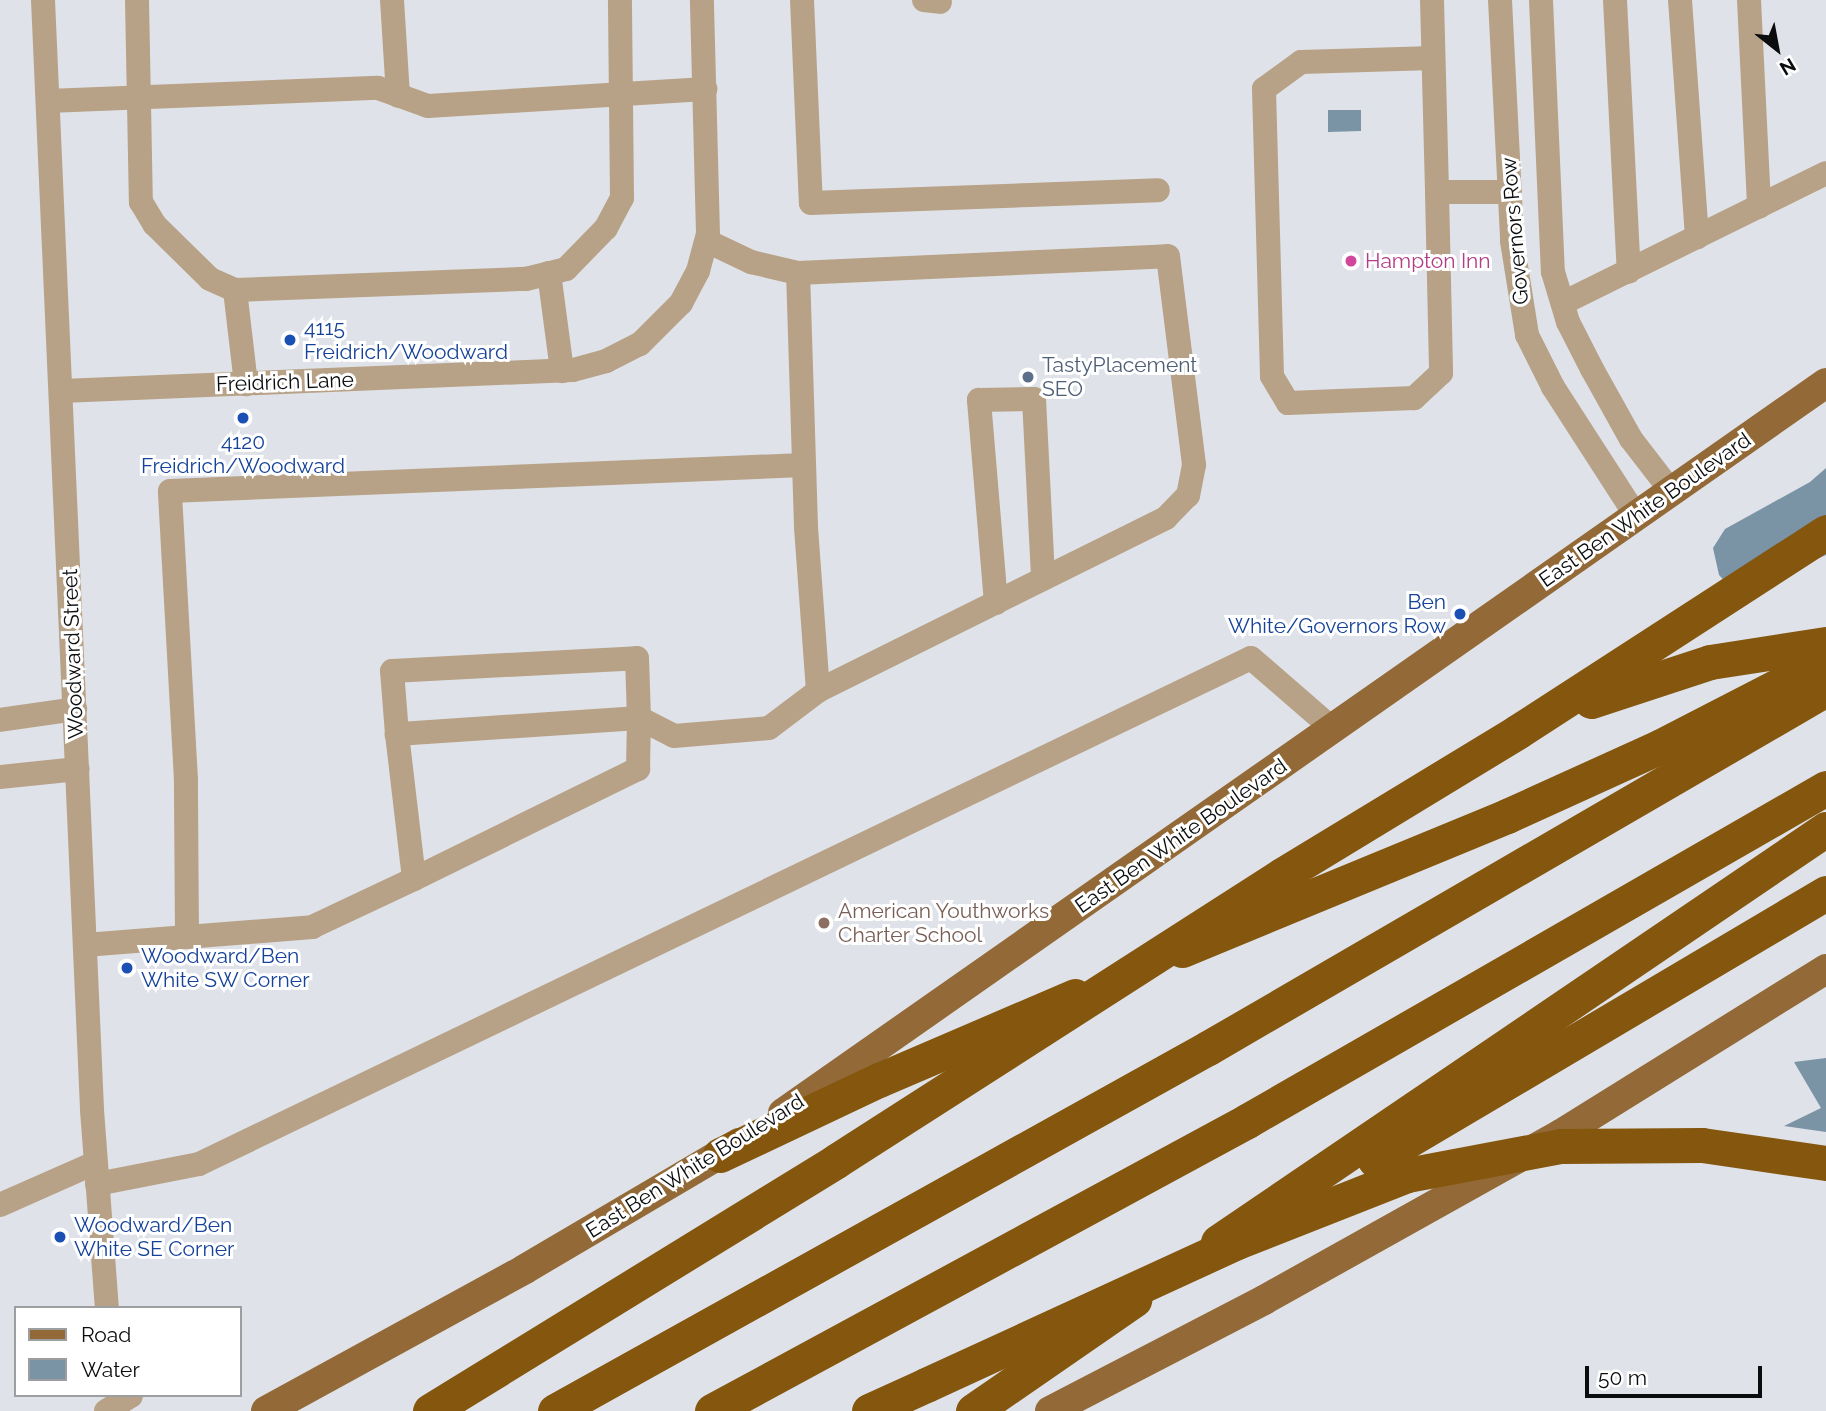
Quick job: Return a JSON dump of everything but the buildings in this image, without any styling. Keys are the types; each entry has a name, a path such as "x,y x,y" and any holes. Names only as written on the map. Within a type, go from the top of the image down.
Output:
{"highway":[{"path":"430,1411 836,1161 1282,875 1517,732 1826,532"},
{"path":"1517,732 1623,687 1685,669 1826,645"},
{"path":"720,1155 948,1050 1507,816 1661,746 1826,661"},
{"path":"555,1411 1208,1048 1826,689"},
{"path":"712,1411 1247,1121 1826,788"},
{"path":"973,1411 1826,829"},
{"path":"1237,1242 1826,893"},
{"path":"869,1411 1237,1242 1407,1175 1561,1146 1702,1145 1826,1163"}],"main road":[{"name":"East Ben White Boulevard","path":"265,1411 720,1155 1826,383"},
{"path":"1050,1411 1264,1300 1561,1134 1826,969"}],"street":[{"name":"Woodward Street","path":"43,0 96,1173 107,1306"},
{"path":"137,0 141,202 154,225 210,279 235,290 526,279 566,270 606,228 622,198 620,0"},
{"path":"392,0 398,96"},
{"name":"Freidrich Lane","path":"62,391 562,371 606,361 655,331 691,287 707,241 702,0"},
{"path":"802,0 811,203 1158,190"},
{"path":"1432,0 1441,373 1414,398 1288,403 1272,376 1264,89 1301,62 1433,58"},
{"name":"Governors Row","path":"1500,0 1517,294 1527,335 1553,387 1636,516"},
{"name":"Governors Row","path":"1541,0 1553,272 1563,303 1631,439 1671,491"},
{"path":"1615,0 1629,272"},
{"path":"1680,0 1697,237"},
{"path":"1749,0 1759,207"},
{"path":"47,101 378,88 428,106 705,89"},
{"path":"1563,303 1826,173"},
{"path":"1437,192 1510,192"},
{"path":"397,734 639,718 674,736 769,728 818,691 1166,517 1188,495 1194,465 1168,256 798,273 751,262 707,241"},
{"path":"549,273 562,371"},
{"path":"798,273 803,465 818,691"},
{"path":"235,290 246,384"},
{"path":"996,603 979,400 1034,399 1043,579"},
{"path":"187,937 186,780 170,491 803,465"},
{"path":"85,945 312,927 414,878 638,769 637,657 392,671 414,878"},
{"path":"0,1205 96,1173 199,1164 1251,658 1333,729"},
{"path":"0,720 75,709"},
{"path":"0,777 78,769"},
{"path":"106,1411 133,1401"}],"water":[{"path":"1328,110 1361,110 1361,131 1328,132"},
{"path":"1826,468 1826,555 1737,594 1719,575 1713,548 1725,529 1810,482"},
{"path":"1826,1058 1826,1132 1784,1126 1821,1108 1794,1062"}],"place":[{"name":"Hampton Inn","path":"1351,261"},
{"name":"4115 Freidrich/Woodward","path":"290,340"},
{"name":"TastyPlacement SEO","path":"1028,377"},
{"name":"4120 Freidrich/Woodward","path":"243,418"},
{"name":"Ben White/Governors Row","path":"1460,614"},
{"name":"American Youthworks Charter School","path":"824,923"},
{"name":"Woodward/Ben White SW Corner","path":"127,968"},
{"name":"Woodward/Ben White SE Corner","path":"60,1237"}]}
